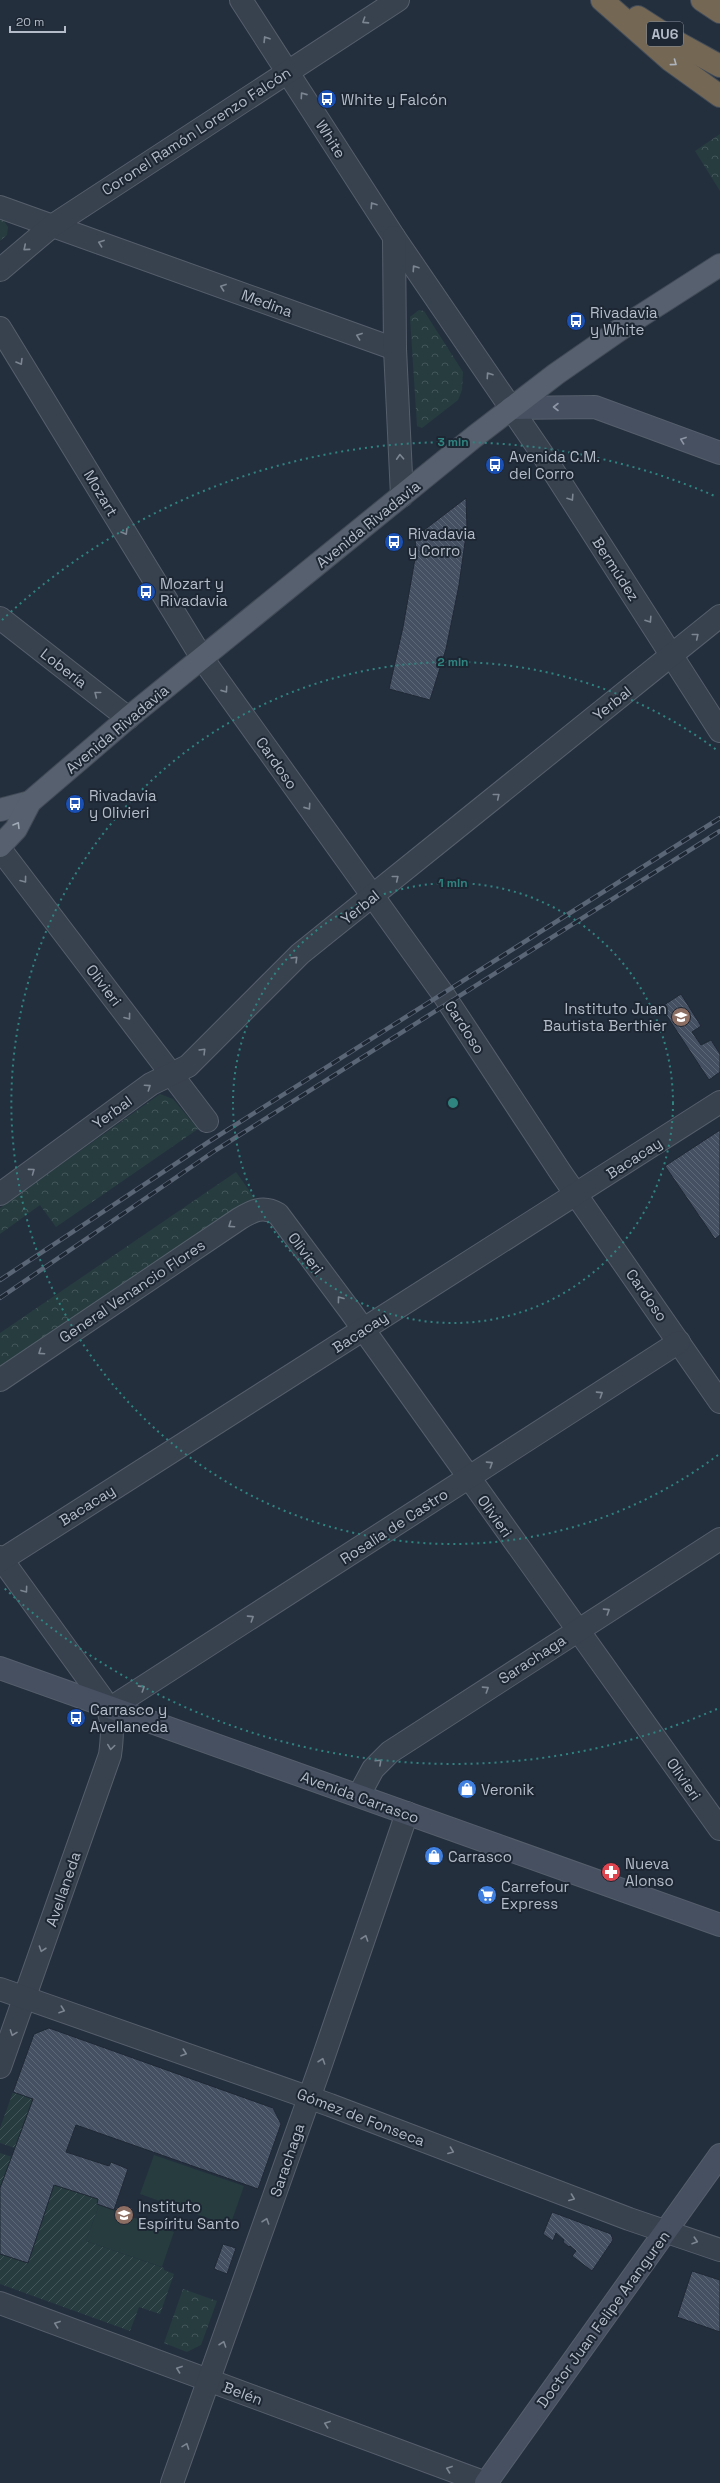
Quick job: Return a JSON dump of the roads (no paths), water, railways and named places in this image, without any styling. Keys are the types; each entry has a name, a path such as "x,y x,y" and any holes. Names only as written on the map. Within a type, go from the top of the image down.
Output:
{"highway":[{"path":"602,0 670,60 720,96"},
{"name":"AU6","path":"611,0 680,44 720,66"},
{"path":"702,0 720,12"}],"main road":[{"name":"Avenida Rivadavia","path":"0,846 16,829 30,802 128,718 511,408 628,324 720,265"},
{"path":"511,408 595,407 720,453"},
{"name":"Avenida Rivadavia","path":"0,810 30,802"},
{"name":"Avenida Carrasco","path":"0,1668 109,1709 359,1795 720,1925"},
{"name":"Doctor Juan Felipe Aranguren","path":"486,2483 666,2232 720,2154"}],"street":[{"name":"White","path":"241,0 394,238 511,408"},
{"name":"Coronel Ramón Lorenzo Falcón","path":"0,270 52,226 398,0"},
{"name":"Medina","path":"0,207 396,349"},
{"path":"394,238 396,349 402,496"},
{"name":"Mozart","path":"0,328 202,658"},
{"name":"Bermúdez","path":"511,408 720,731"},
{"name":"Yerbal","path":"0,1194 152,1084 188,1066 300,954 720,616"},
{"name":"Lobería","path":"0,618 128,718"},
{"name":"Cardoso","path":"202,658 443,994 576,1195 680,1342 720,1402"},
{"name":"Olivieri","path":"0,849 207,1121"},
{"name":"Bacacay","path":"1,1559 576,1195 720,1102"},
{"name":"General Venancio Flores","path":"0,1380 239,1219 258,1209 265,1210"},
{"name":"Olivieri","path":"265,1210 278,1214 363,1330 720,1829"},
{"name":"Rosalia de Castro","path":"109,1709 680,1342"},
{"name":"Sarachaga","path":"359,1795 372,1769 390,1752 720,1539"},
{"path":"1,1559 109,1709"},
{"name":"Avellaneda","path":"0,2067 110,1754 113,1723 109,1709"},
{"name":"Sarachaga","path":"172,2483 210,2381 407,1813"},
{"name":"Gómez de Fonseca","path":"0,1989 309,2098 666,2232 720,2250"},
{"name":"Belén","path":"0,2303 486,2483"}],"railway":[{"path":"0,1280 210,1141 720,818"},
{"path":"0,1298 216,1150 720,831"}],"place":[{"name":"White y Falcón","path":"327,99"},
{"name":"Rivadavia y White","path":"576,321"},
{"name":"Avenida C.M. del Corro","path":"495,465"},
{"name":"Rivadavia y Corro","path":"394,542"},
{"name":"Mozart y Rivadavia","path":"146,592"},
{"name":"Rivadavia y Olivieri","path":"75,804"},
{"name":"Instituto Juan Bautista Berthier","path":"681,1017"},
{"name":"Carrasco y Avellaneda","path":"76,1718"},
{"name":"Veronik","path":"467,1789"},
{"name":"Carrasco","path":"434,1856"},
{"name":"Nueva Alonso","path":"611,1872"},
{"name":"Carrefour Express","path":"487,1895"},
{"name":"Instituto Espíritu Santo","path":"124,2215"}]}
